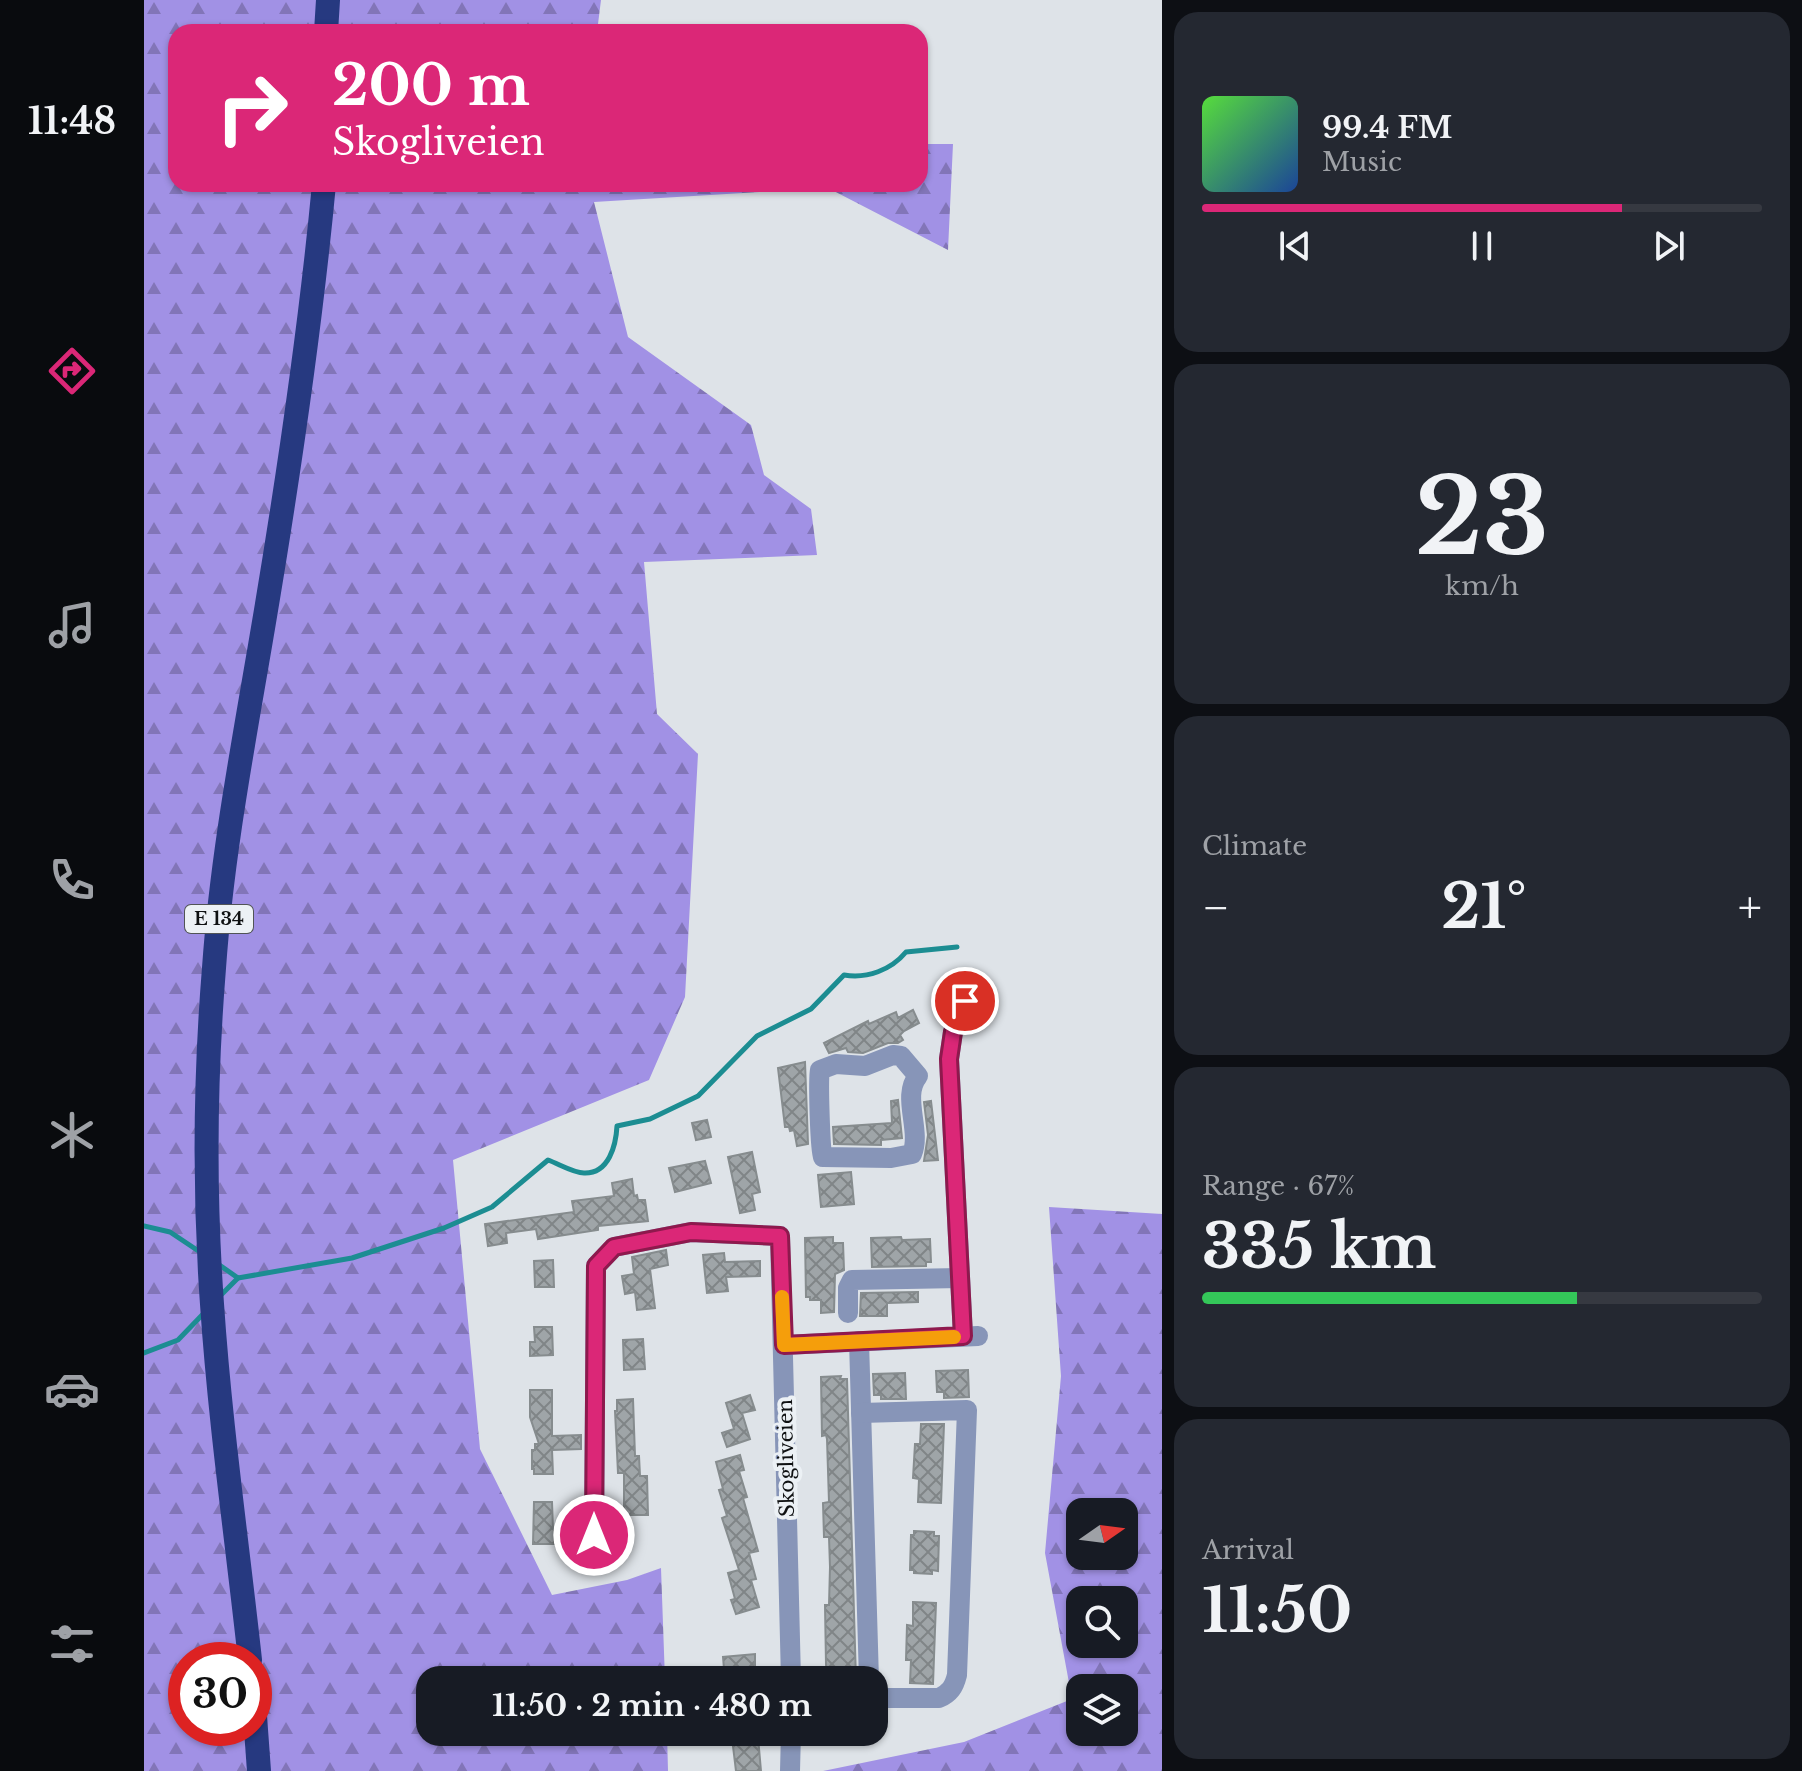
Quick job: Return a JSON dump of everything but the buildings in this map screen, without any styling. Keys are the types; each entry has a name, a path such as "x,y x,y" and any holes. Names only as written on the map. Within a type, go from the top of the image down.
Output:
{"highway":[{"path":"326,24 328,0"},
{"path":"338,24 340,0"},
{"name":"E 134","path":"237,1642 200,1307 196,1211 198,1055 213,868 280,450 312,192"},
{"name":"E 134","path":"248,1642 221,1415 212,1307 206,1157 209,1057 214,965 226,857 290,465 323,192"},
{"path":"246,1746 247,1771"},
{"path":"257,1746 259,1771"}],"street":[{"path":"784,1345 970,1336 960,1278 949,1073 953,1032 965,1001"},
{"path":"893,1055 907,1061 918,1076 911,1089 916,1146 912,1154 891,1158 823,1157 819,1141 822,1124 820,1070 829,1065 865,1066 893,1055"},
{"path":"918,1076 949,1073"},
{"name":"Skogliveien","path":"594,1535 596,1266 614,1247 691,1232 780,1236 791,1666"},
{"path":"848,1313 848,1288 852,1280 960,1278"},
{"path":"859,1341 869,1666"},
{"path":"861,1413 967,1410 957,1675 954,1686 939,1698 888,1698"},
{"path":"790,1771 791,1746"}],"green space":[{"path":"144,0 601,0 598,24 168,24 168,192 761,192 594,202 628,337 751,425 764,475 811,509 817,555 644,562 657,714 698,754 685,997 649,1080 453,1160 480,1449 552,1595 627,1580 661,1568 664,1666 416,1666 416,1746 667,1746 668,1771 144,1771"},
{"path":"928,144 953,144 948,250 836,192 928,192"},
{"path":"1049,1207 1162,1214 1162,1771 823,1771 964,1742 1066,1701 1066,1746 1138,1746 1138,1674 1067,1674 1045,1553 1061,1376"}],"waterway":[{"path":"218,1264 238,1278 352,1258 444,1228 492,1207 548,1160 576,1172 600,1169 610,1157 617,1126 650,1119 698,1096 757,1036 811,1009 844,975 861,976 878,972 906,952 957,947"},
{"path":"144,1226 170,1232 200,1252"},
{"path":"220,1296 238,1278"},
{"path":"144,1353 178,1340 205,1312"}],"slow traffic":[{"path":"782,1297 784,1345 954,1337"}],"route":[{"path":"594,1535 596,1266 614,1247 691,1232 780,1236 784,1345 963,1336 949,1059 953,1032 965,1001"}]}
